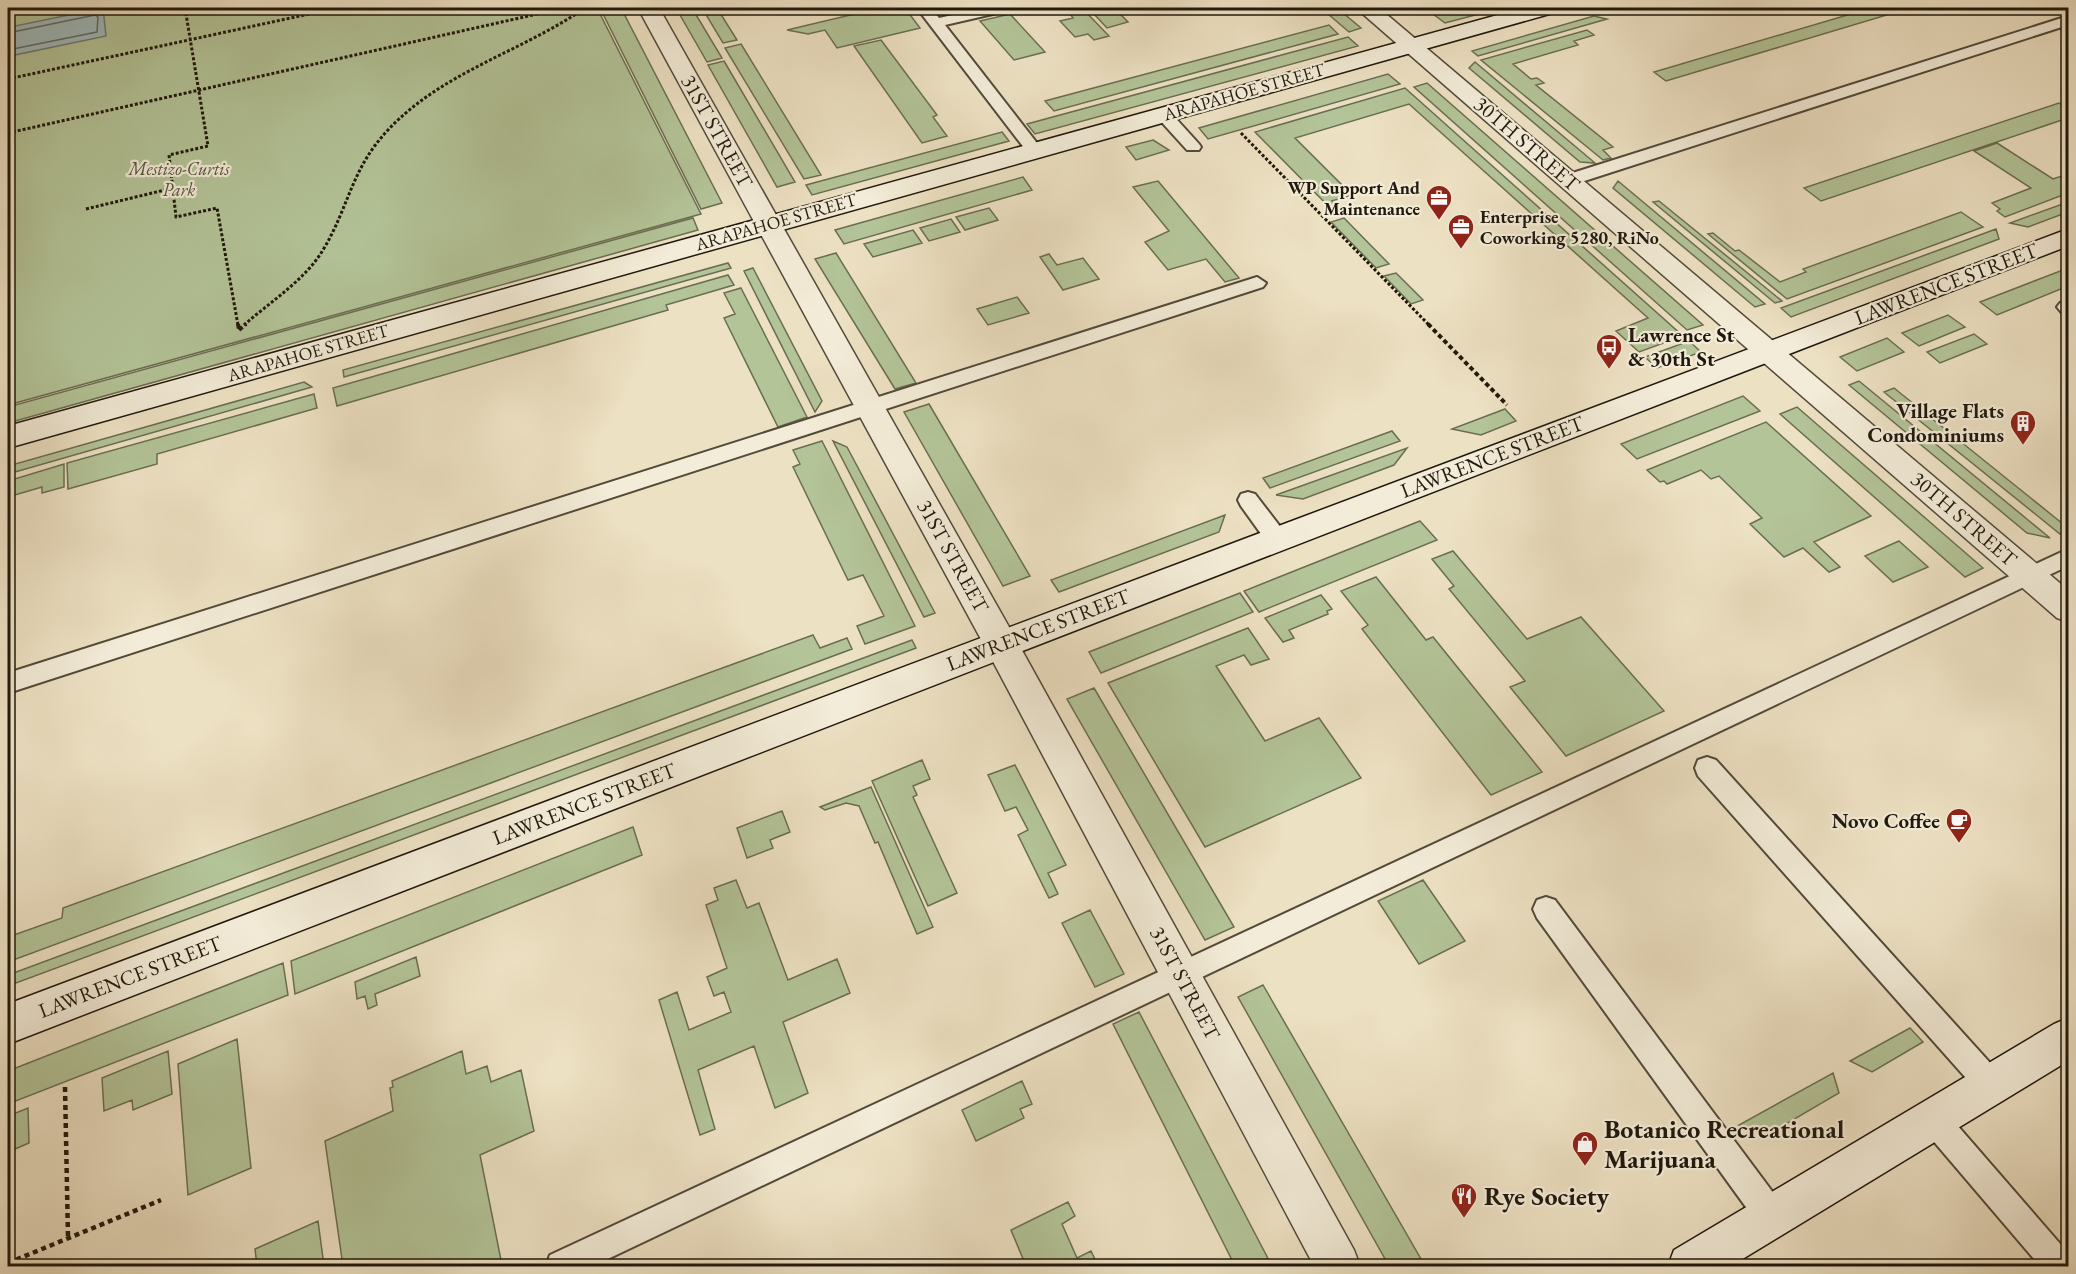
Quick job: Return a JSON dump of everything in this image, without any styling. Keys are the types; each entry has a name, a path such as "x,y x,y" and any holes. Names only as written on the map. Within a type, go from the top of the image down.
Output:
{"street":[{"name":"31ST STREET","path":"648,8 1001,644 1338,1266"},
{"name":"30TH STREET","path":"1367,8 2068,609"},
{"name":"ARAPAHOE STREET","path":"8,437 1545,8"},
{"name":"LAWRENCE STREET","path":"8,1024 2068,237"},
{"path":"1690,1266 2068,1038"}],"lane":[{"path":"924,8 1034,150"},
{"path":"936,23 1001,8"},
{"path":"1569,180 2068,20"},
{"path":"1162,114 1193,147"},
{"path":"8,684 1257,283"},
{"path":"1248,501 1277,539"},
{"path":"561,1266 2068,557"},
{"path":"1707,768 1991,1085"},
{"path":"1546,909 1772,1217"},
{"path":"1934,1120 2060,1266"}],"path":[{"path":"185,8 208,146 169,155 176,217 217,207 241,339"},
{"path":"8,78 337,8"},
{"path":"8,133 564,8"},
{"path":"239,330 319,256 336,224 359,168 371,150 408,110 443,85 553,29 585,8"},
{"path":"1241,133 1507,405"},
{"path":"86,209 173,188"},
{"path":"65,1088 68,1238"},
{"path":"8,1263 161,1200"}],"green space":[{"name":"Mestizo-Curtis Park","path":"8,8 597,8 701,214 8,405"},
{"path":"600,8 621,8 722,203 701,209"},
{"path":"676,8 692,8 722,58 707,62"},
{"path":"702,8 717,8 737,40 723,43"},
{"path":"880,8 905,8 920,28 837,48 825,30 808,34 787,30"},
{"path":"1082,8 1109,36 1094,40 1088,34 1075,37 1060,21 1073,18 1068,11"},
{"path":"1114,8 1128,22 1107,28 1092,12"},
{"path":"1321,8 1337,8 1361,28 1349,32"},
{"path":"1455,8 1502,8 1445,23 1433,14"},
{"path":"1871,8 1910,8 1666,81 1654,72"},
{"path":"1010,14 1045,52 1014,60 980,21"},
{"path":"1594,16 1607,19 1478,56 1472,51"},
{"path":"1329,25 1338,34 1054,111 1045,101"},
{"path":"1587,30 1594,35 1574,41 1578,45 1513,64 1531,79 1537,78 1544,83 1536,85 1613,147 1603,150 1611,158 1603,160 1481,60"},
{"path":"1348,37 1358,46 1035,134 1027,124"},
{"path":"881,40 937,115 933,117 947,136 922,143 854,46"},
{"path":"741,44 821,175 804,179 725,48"},
{"path":"724,61 795,182 777,187 708,65"},
{"path":"1475,62 1595,163 1580,162 1469,68"},
{"path":"1388,74 1400,84 1208,139 1199,128"},
{"path":"1427,83 1703,325 1687,330 1414,87"},
{"path":"1405,88 1683,336 1639,352 1616,331 1648,318 1409,104 1295,138 1352,195 1332,201 1342,212 1336,214 1255,132"},
{"path":"2059,103 2068,109 2068,118 1821,201 1804,188"},
{"path":"1002,132 1009,141 812,195 806,185"},
{"path":"1153,140 1169,150 1136,160 1126,147"},
{"path":"1997,143 2053,179 2068,174 2068,193 2005,217 1992,203 2031,188 1974,151"},
{"path":"1023,177 1032,190 844,244 835,230"},
{"path":"1158,181 1239,278 1225,282 1206,259 1168,270 1145,242 1169,231 1133,187"},
{"path":"1618,181 1765,304 1755,307 1613,188"},
{"path":"1659,201 1782,301 1775,303 1653,202"},
{"path":"2068,202 2068,212 2028,227 2010,223"},
{"path":"989,208 998,220 965,230 956,217"},
{"path":"1961,212 1983,227 1787,299 1708,234 1713,233 1735,251 1739,250 1780,282 1806,272 1803,269"},
{"path":"693,218 698,230 8,423 8,407"},
{"path":"1344,218 1389,264 1376,268 1331,222"},
{"path":"951,219 960,232 929,241 920,228"},
{"path":"1996,229 1999,239 1791,317 1781,308"},
{"path":"913,230 922,243 873,257 864,244"},
{"path":"836,253 916,383 895,389 815,259"},
{"path":"1049,254 1057,265 1083,258 1099,279 1063,290 1040,257"},
{"path":"728,263 731,268 344,377 343,370"},
{"path":"753,268 822,401 815,412 744,271"},
{"path":"2068,268 2068,286 1997,315 1980,302"},
{"path":"1396,273 1423,300 1411,304 1384,276"},
{"path":"728,275 734,285 666,305 668,310 337,406 333,388"},
{"path":"741,288 807,417 778,427 724,318 735,314 724,293"},
{"path":"1017,297 1029,313 988,325 977,309"},
{"path":"1948,315 1965,327 1919,346 1902,333"},
{"path":"1974,334 1987,344 1940,363 1927,352"},
{"path":"1887,338 1904,352 1857,371 1840,357"},
{"path":"1689,341 1701,352 1657,368 1645,357"},
{"path":"1859,381 2050,538 2027,533 1849,385"},
{"path":"304,382 312,387 8,474 8,466"},
{"path":"1894,388 2068,530 2060,534 1884,392"},
{"path":"314,394 317,408 157,454 157,464 68,489 67,463"},
{"path":"1743,396 1760,411 1637,459 1621,444"},
{"path":"929,404 1030,576 1003,586 904,412"},
{"path":"1797,407 1983,568 1965,577 1780,414"},
{"path":"1505,409 1516,421 1481,435 1452,429"},
{"path":"1766,422 1871,516 1814,542 1840,567 1829,572 1803,548 1784,557 1750,524 1762,518 1719,476 1711,479 1701,470 1667,484 1664,481 1660,482 1647,470"},
{"path":"1392,431 1400,441 1270,488 1263,478"},
{"path":"822,441 915,626 865,644 857,626 884,616 863,575 848,580 793,467 800,464 793,450"},
{"path":"833,441 847,447 935,613 924,617"},
{"path":"1407,448 1394,465 1303,499 1276,495"},
{"path":"64,464 64,487 42,493 42,487 8,497 8,481"},
{"path":"1225,515 1219,532 1059,592 1051,580"},
{"path":"1420,521 1437,540 1259,612 1244,591"},
{"path":"1899,541 1928,567 1893,582 1865,556"},
{"path":"1453,551 1527,639 1581,617 1664,711 1566,756 1510,687 1525,681 1449,589 1454,586 1432,559"},
{"path":"1376,577 1426,640 1433,637 1542,772 1491,795 1362,629 1368,625 1341,591"},
{"path":"1240,593 1253,612 1101,673 1089,652"},
{"path":"1321,595 1332,609 1327,611 1328,614 1289,630 1294,638 1283,642 1265,618"},
{"path":"1248,628 1269,659 1251,665 1244,655 1216,666 1265,741 1319,718 1361,778 1205,847 1108,683"},
{"path":"813,635 820,648 847,638 852,649 8,962 8,937 62,918 63,908"},
{"path":"912,640 916,648 8,986 8,975"},
{"path":"1094,688 1234,927 1205,940 1067,699"},
{"path":"922,760 930,779 913,786 917,795 913,797 957,893 928,906 872,781"},
{"path":"1015,765 1066,865 1048,873 1058,894 1049,898 1018,835 1028,830 1016,807 1005,811 988,775"},
{"path":"871,787 933,927 917,934 878,842 875,843 859,806 846,803 825,810 820,807"},
{"path":"782,811 790,832 770,840 773,848 747,858 737,828"},
{"path":"633,827 642,855 295,994 291,961"},
{"path":"736,880 747,908 759,903 788,980 837,959 850,993 783,1022 808,1093 775,1108 754,1046 698,1070 715,1129 700,1135 659,1000 677,992 689,1030 731,1012 724,992 714,996 707,977 727,968 706,905 718,900 714,888"},
{"path":"1423,880 1465,941 1419,964 1378,901"},
{"path":"1090,910 1124,974 1095,987 1062,923"},
{"path":"416,957 420,976 375,994 377,1005 368,1009 365,996 357,999 355,982"},
{"path":"283,963 288,995 8,1104 8,1071"},
{"path":"1263,985 1425,1266 1389,1266 1238,997"},
{"path":"1139,1012 1272,1266 1235,1266 1113,1024"},
{"path":"1910,1028 1923,1042 1872,1072 1850,1061"},
{"path":"237,1039 251,1168 188,1195 178,1064"},
{"path":"168,1051 172,1094 133,1110 132,1100 104,1111 102,1078"},
{"path":"462,1051 466,1074 487,1066 491,1082 521,1070 534,1131 480,1155 501,1260 489,1266 343,1266 325,1141 393,1111 390,1088 393,1087 392,1081"},
{"path":"1833,1073 1839,1093 1769,1134 1739,1125"},
{"path":"1022,1081 1032,1104 1020,1109 1024,1118 976,1141 962,1110"},
{"path":"28,1108 29,1143 8,1152 8,1116"},
{"path":"1068,1202 1075,1216 1062,1224 1077,1258 1091,1251 1098,1266 1026,1266 1011,1230"},
{"path":"318,1221 324,1266 257,1266 255,1249"}],"water":[{"path":"103,8 106,36 10,56 10,27"}],"place":[{"name":"WP Support And Maintenance","path":"1439,221"},
{"name":"Enterprise Coworking 5280, RiNo","path":"1461,250"},
{"name":"Lawrence St & 30th St","path":"1609,370"},
{"name":"Village Flats Condominiums","path":"2023,446"},
{"name":"Novo Coffee","path":"1959,844"},
{"name":"Botanico Recreational Marijuana","path":"1585,1167"},
{"name":"Rye Society","path":"1464,1219"}]}
